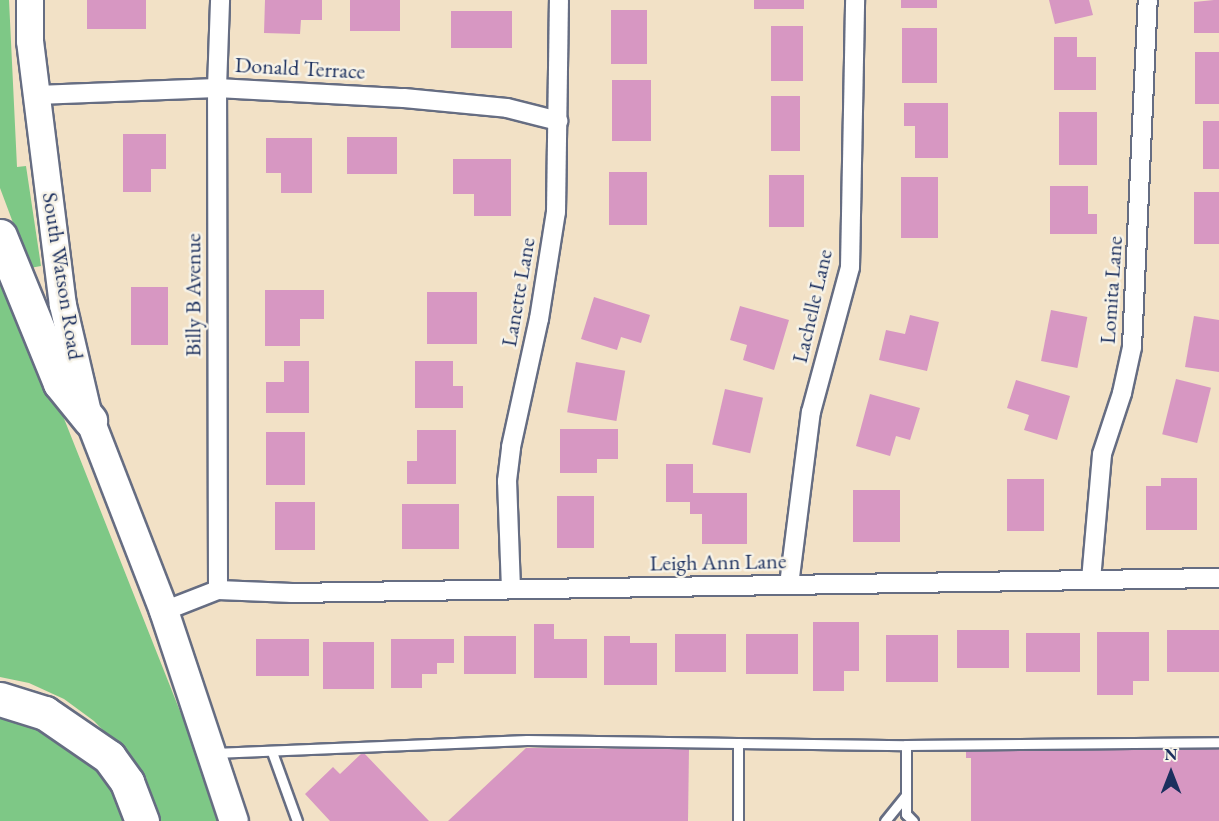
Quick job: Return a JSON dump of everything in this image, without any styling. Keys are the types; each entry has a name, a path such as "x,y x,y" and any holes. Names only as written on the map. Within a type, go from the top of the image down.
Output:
{"highway":[{"path":"0,236 60,383 90,420"},
{"path":"0,699 45,713 110,757 128,782 142,821"}],"main road":[{"name":"South Watson Road","path":"30,0 30,41 63,306 90,420 164,611 234,821"}],"street":[{"name":"Billy B Avenue","path":"218,590 217,88 220,0"},
{"name":"Lanette Lane","path":"511,589 507,481 556,212 560,0"},
{"name":"Lachelle Lane","path":"789,585 811,412 850,267 855,0"},
{"name":"Lomita Lane","path":"1091,580 1102,454 1122,393 1132,347 1148,0"},
{"name":"Donald Terrace","path":"37,95 217,88 404,98 507,108 558,121"},
{"name":"Leigh Ann Lane","path":"218,590 291,593 1219,578"},
{"path":"164,611 218,590"}],"lane":[{"path":"212,753 527,740 906,745 1219,742"},
{"path":"738,743 738,821"},
{"path":"906,745 906,814 913,821"},
{"path":"272,752 297,821"},
{"path":"885,821 906,795"}],"green space":[{"path":"0,0 9,0 17,167 26,166 41,266 30,268 0,188"},
{"path":"0,257 195,749 219,821 159,821 148,787 127,755 94,721 64,699 29,683 0,677"},
{"path":"0,705 101,762 131,821 0,821"}],"building":[{"path":"87,0 146,0 146,29 87,29"},
{"path":"265,0 322,0 322,20 301,20 300,34 264,33"},
{"path":"350,0 400,0 400,31 350,31"},
{"path":"754,0 804,0 804,9 754,9"},
{"path":"901,0 937,0 937,8 901,8"},
{"path":"1049,0 1089,0 1093,15 1055,24"},
{"path":"1219,0 1219,33 1194,33 1194,2"},
{"path":"611,10 647,10 647,64 611,64"},
{"path":"451,11 512,11 512,48 451,48"},
{"path":"771,26 803,26 803,81 771,81"},
{"path":"902,28 937,28 937,83 902,83"},
{"path":"1054,37 1077,37 1077,57 1096,57 1096,90 1054,90"},
{"path":"1195,52 1219,52 1219,104 1195,104"},
{"path":"612,80 651,80 651,141 612,141"},
{"path":"771,96 800,96 800,151 771,151"},
{"path":"904,103 948,103 948,158 915,158 915,126 904,126"},
{"path":"1059,112 1097,112 1097,165 1059,165"},
{"path":"1203,121 1219,121 1219,169 1203,169"},
{"path":"123,134 166,134 166,169 151,169 151,192 123,192"},
{"path":"347,137 397,137 397,174 347,174"},
{"path":"266,138 312,138 312,193 281,193 281,173 266,173"},
{"path":"453,159 511,159 511,216 474,216 474,194 453,194"},
{"path":"609,172 647,172 647,225 609,225"},
{"path":"769,175 804,175 804,227 769,227"},
{"path":"901,177 938,177 938,238 901,238"},
{"path":"1050,186 1088,186 1088,214 1097,214 1097,234 1050,234"},
{"path":"1194,192 1219,192 1219,244 1194,244"},
{"path":"131,287 168,287 168,345 131,345"},
{"path":"265,290 324,290 324,319 300,319 300,346 265,346"},
{"path":"427,292 477,292 477,344 427,344"},
{"path":"594,297 650,315 641,343 621,337 617,350 581,339"},
{"path":"740,306 789,320 774,370 743,360 747,345 730,340"},
{"path":"1051,310 1087,317 1077,368 1041,361"},
{"path":"910,315 939,322 927,371 879,360 886,330 905,334"},
{"path":"1194,316 1219,320 1219,372 1185,367"},
{"path":"284,361 309,361 309,413 266,413 266,382 284,382"},
{"path":"415,361 453,361 453,386 463,386 463,408 415,408"},
{"path":"576,362 625,371 616,421 567,412"},
{"path":"1176,379 1211,388 1197,443 1162,434"},
{"path":"1016,380 1070,396 1057,440 1024,430 1029,415 1007,408"},
{"path":"725,389 763,398 750,453 712,445"},
{"path":"870,394 920,408 910,440 896,436 890,456 856,446"},
{"path":"560,429 618,429 618,459 597,459 597,473 560,473"},
{"path":"417,430 456,430 456,484 407,484 407,461 417,461"},
{"path":"266,432 305,432 305,485 266,485"},
{"path":"666,464 693,464 693,493 747,493 747,544 702,544 702,514 690,514 690,502 666,502"},
{"path":"1161,478 1197,478 1197,530 1146,530 1146,486 1161,486"},
{"path":"1007,479 1044,479 1044,531 1007,531"},
{"path":"853,490 900,490 900,542 853,542"},
{"path":"557,496 594,496 594,548 557,548"},
{"path":"275,502 315,502 315,550 275,550"},
{"path":"402,504 459,504 459,549 402,549"},
{"path":"813,622 859,622 859,671 844,671 844,691 813,691"},
{"path":"534,624 554,624 554,639 587,639 587,678 534,678"},
{"path":"957,630 1009,630 1009,668 957,668"},
{"path":"1167,630 1219,630 1219,672 1167,672"},
{"path":"1097,632 1149,632 1149,681 1133,681 1133,695 1097,695"},
{"path":"1026,633 1080,633 1080,672 1026,672"},
{"path":"675,634 726,634 726,672 675,672"},
{"path":"746,634 798,634 798,674 746,674"},
{"path":"886,635 938,635 938,682 886,682"},
{"path":"464,636 516,636 516,674 464,674"},
{"path":"604,636 630,636 630,643 657,643 657,685 604,685"},
{"path":"256,639 309,639 309,676 256,676"},
{"path":"391,639 454,639 454,663 437,663 437,674 422,674 422,688 391,688"},
{"path":"323,642 374,642 374,689 323,689"},
{"path":"966,747 1219,749 1219,821 971,821 971,758 966,758"},
{"path":"526,748 689,749 688,821 448,821"},
{"path":"363,752 429,821 330,821 305,794 333,767 340,774"}]}
